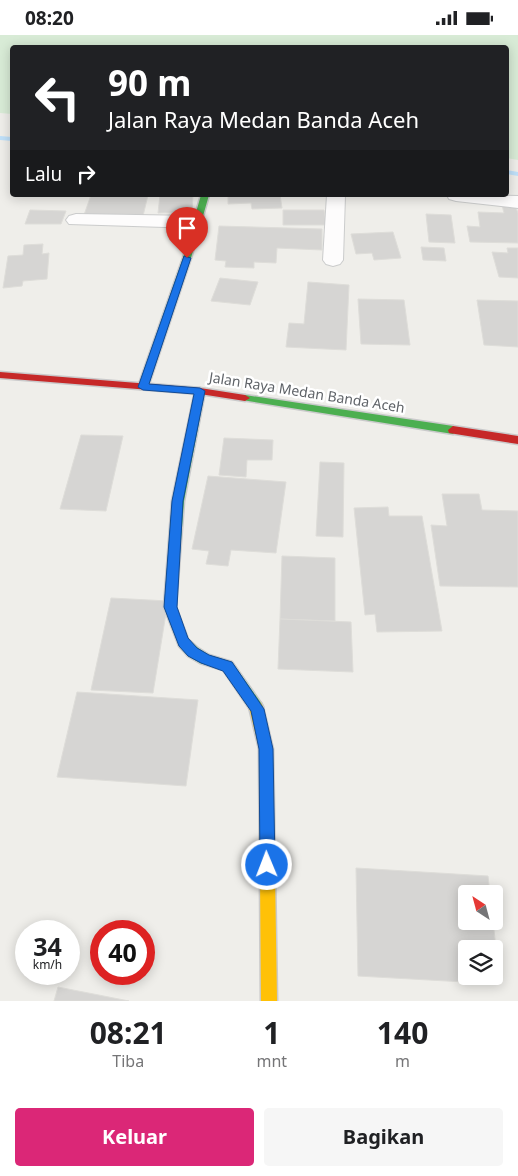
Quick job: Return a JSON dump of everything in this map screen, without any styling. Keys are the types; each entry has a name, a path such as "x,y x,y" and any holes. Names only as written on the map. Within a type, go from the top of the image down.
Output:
{"main road":[{"path":"143,387 187,258 204,197"},
{"name":"Jalan Raya Medan Banda Aceh","path":"0,375 200,391 518,440"},
{"path":"200,391 178,501 170,607 183,642 193,652 206,659 228,666 258,709 266,749 269,1001"}],"street":[{"path":"333,260 336,197"},
{"path":"474,197 518,202"},
{"path":"76,221 196,222"}],"green space":[{"path":"0,35 518,35 518,160 509,158 509,45 10,45 10,114 0,113"}],"building":[{"path":"90,197 148,197 143,216 84,215"},
{"path":"160,197 193,197 192,212 158,213"},
{"path":"228,197 280,197 282,208 252,209 251,203 228,204"},
{"path":"501,201 514,202 518,213 518,243 470,242 467,226 480,227 478,212 504,213"},
{"path":"30,210 66,211 61,224 25,224"},
{"path":"283,210 324,210 326,225 283,225"},
{"path":"426,214 451,215 455,243 429,242"},
{"path":"219,226 322,229 322,250 277,248 276,263 254,262 254,268 225,267 226,261 215,260"},
{"path":"393,232 401,258 374,260 372,253 356,254 351,234"},
{"path":"43,244 42,254 49,253 47,279 23,281 22,286 3,288 8,256 23,255 24,245"},
{"path":"421,247 444,248 446,261 423,260"},
{"path":"507,248 518,248 518,278 499,277 492,252 508,253"},
{"path":"220,278 258,282 250,305 211,301"},
{"path":"308,282 349,285 346,350 286,347 289,323 304,324"},
{"path":"358,299 404,300 410,345 361,344"},
{"path":"477,300 518,301 518,347 484,345"},
{"path":"81,435 123,436 106,511 60,509"},
{"path":"224,438 273,440 272,460 247,460 246,477 219,475"},
{"path":"320,462 344,463 343,537 316,536"},
{"path":"208,476 286,482 276,553 231,550 228,566 206,564 209,551 192,549"},
{"path":"442,494 479,494 482,510 518,511 518,587 440,586 431,525 447,526"},
{"path":"388,507 389,516 422,516 442,631 377,632 375,614 365,615 354,508"},
{"path":"282,556 335,558 335,621 280,619"},
{"path":"111,598 168,601 153,693 91,690"},
{"path":"280,619 351,622 353,672 278,669"},
{"path":"77,692 198,700 186,786 57,777"},
{"path":"356,868 488,876 489,885 458,885 458,930 494,930 495,940 458,940 458,982 358,976"},
{"path":"58,987 129,1001 54,1001"}],"waterway":[{"path":"0,138 10,139"},
{"path":"509,172 518,174"}],"traffic: fast":[{"path":"143,387 187,258 204,197"},
{"path":"200,391 178,501 170,607 183,642 193,652 205,659 227,666 256,707"},
{"path":"245,398 453,430"}],"traffic: slow":[{"path":"256,707 266,749 269,1001"}],"traffic: jam":[{"path":"0,375 200,391 245,398"},
{"path":"453,430 518,440"}],"route":[{"path":"187,258 143,387 200,391 178,501 170,607 183,642 193,652 206,659 228,666 258,709 266,749 267,865"}]}
